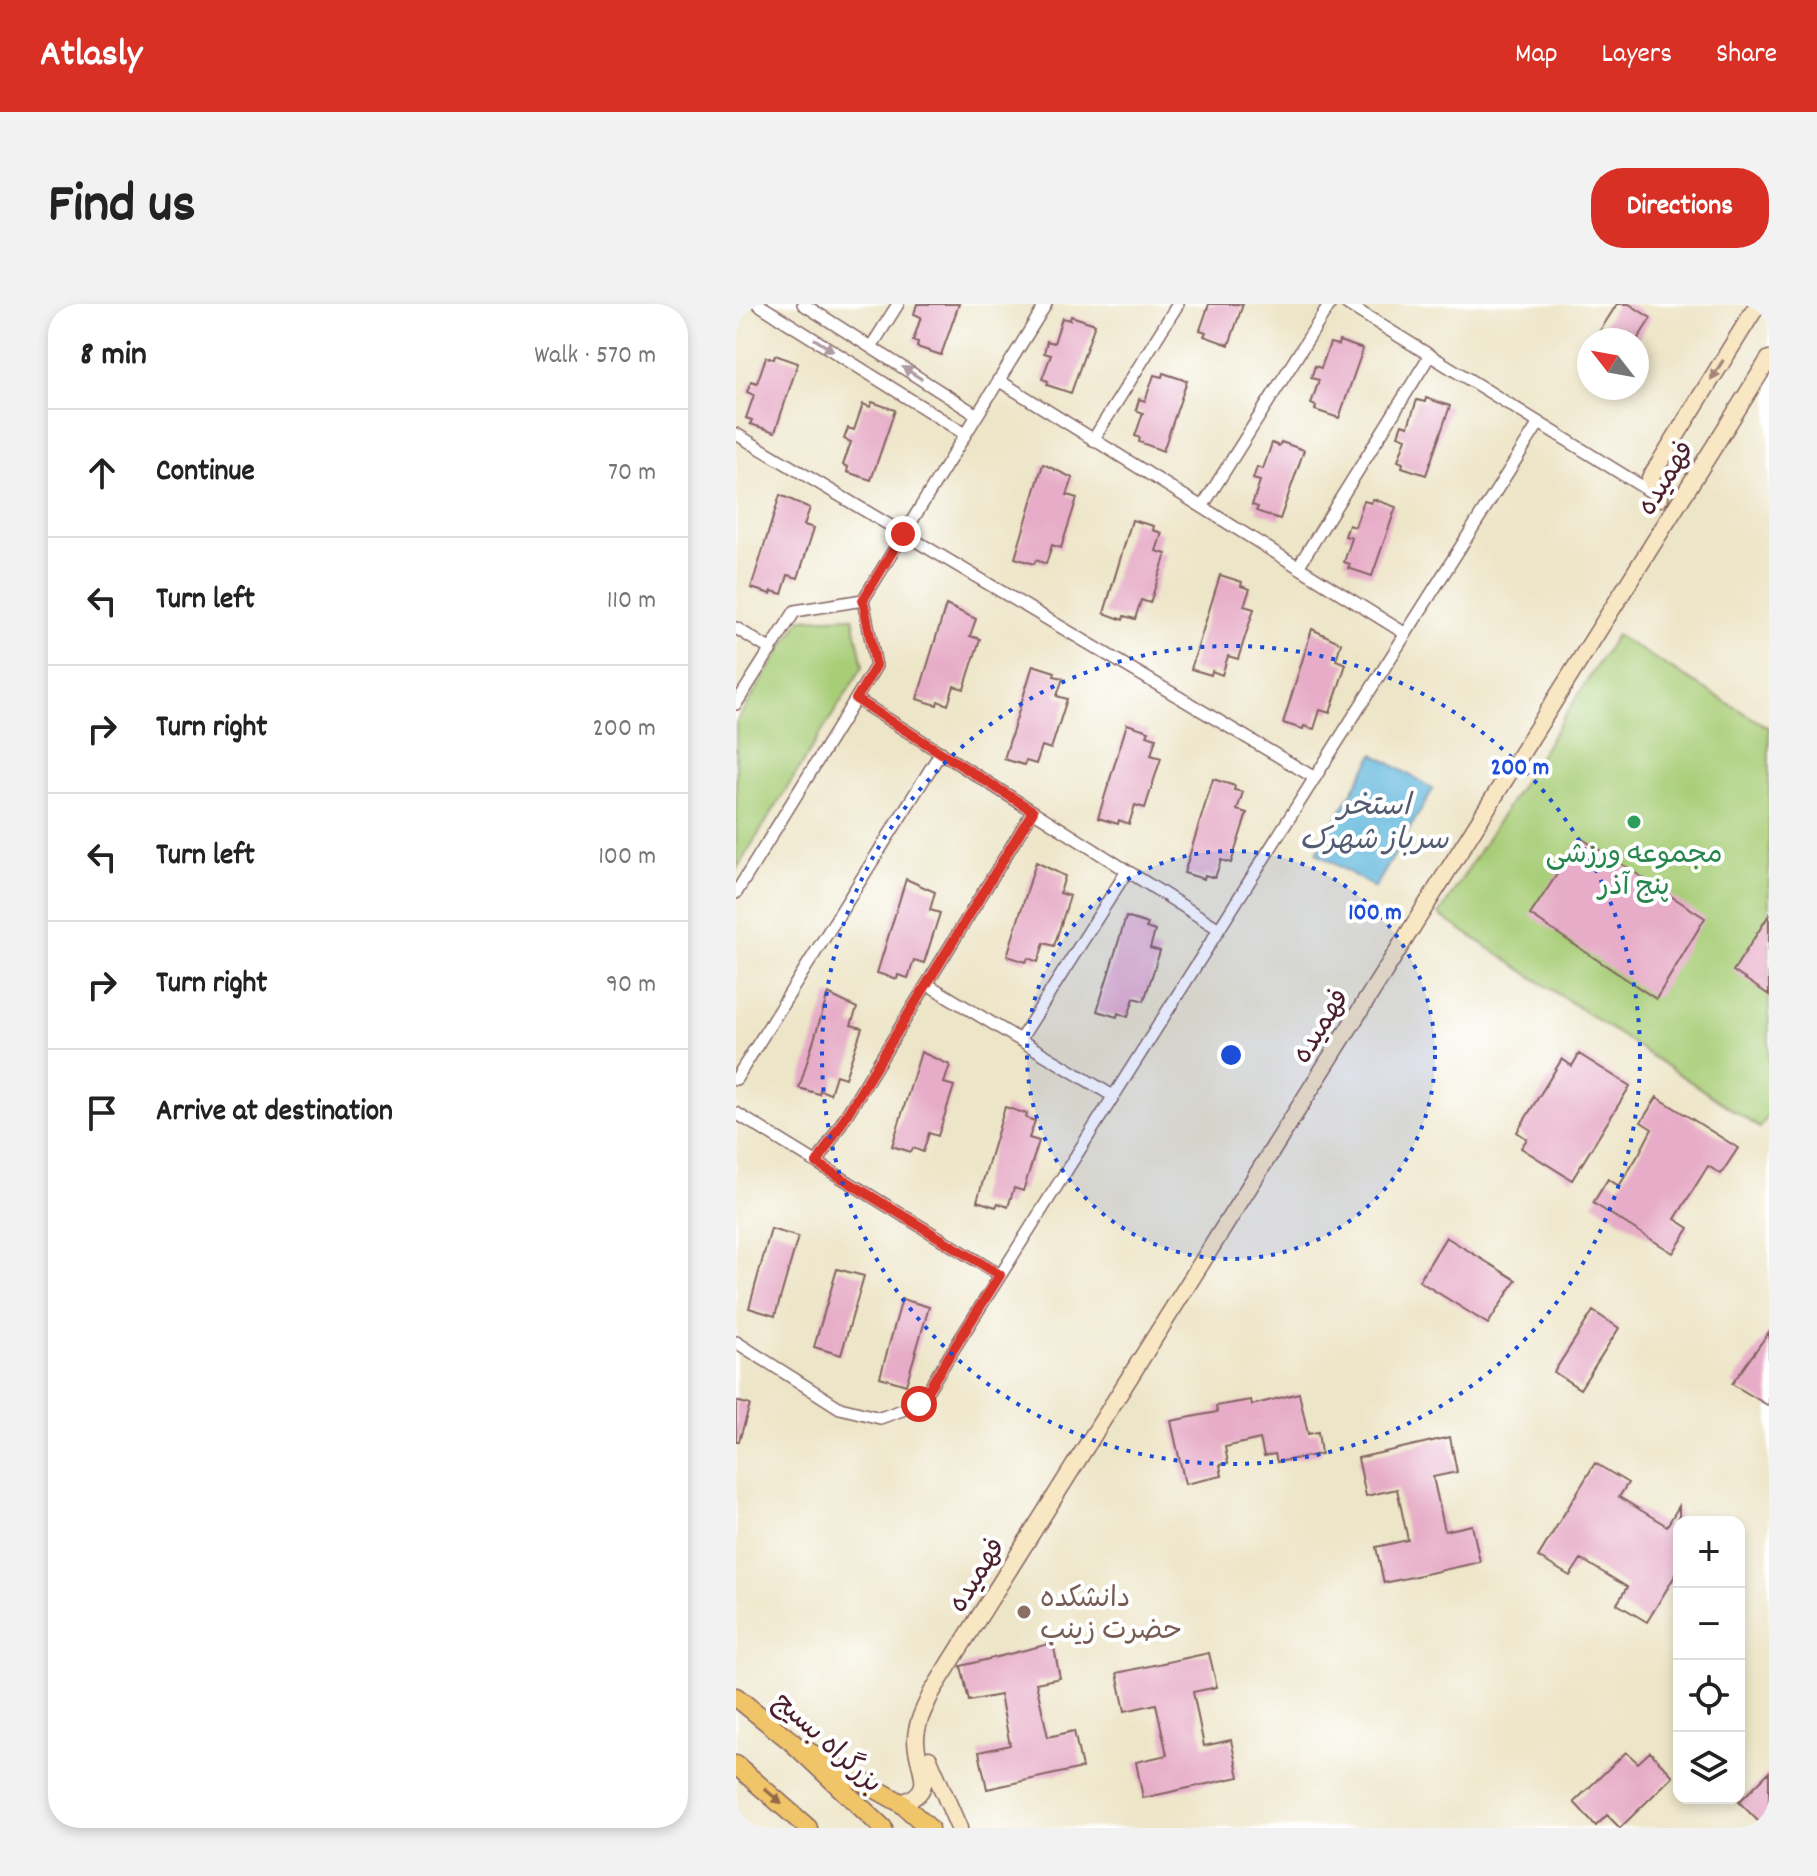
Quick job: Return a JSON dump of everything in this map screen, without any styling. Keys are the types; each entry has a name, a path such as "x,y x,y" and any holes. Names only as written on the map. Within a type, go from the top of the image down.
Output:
{"main road":[{"name":"فهمیده","path":"1660,498 1650,478 1758,304"},
{"name":"فهمیده","path":"919,1722 932,1692 1769,359"},
{"name":"بزرگراه بسیج","path":"736,1697 792,1742 883,1828"},
{"path":"901,1803 914,1799 922,1789 924,1778 916,1739 919,1722"},
{"path":"919,1722 936,1781 959,1828"},
{"path":"792,1742 901,1803 929,1828"},
{"path":"736,1765 808,1828"}],"street":[{"path":"758,304 965,434"},
{"path":"803,304 977,415"},
{"path":"871,347 898,304"},
{"path":"736,893 876,666 863,600 1046,304"},
{"path":"1093,440 1178,304"},
{"path":"1202,507 1330,304"},
{"path":"1347,304 1660,498"},
{"path":"1298,567 1430,355"},
{"path":"998,380 1406,634"},
{"path":"736,1342 840,1408 880,1418 919,1404 1539,423"},
{"path":"736,434 1315,778"},
{"path":"736,704 795,611 863,600"},
{"path":"736,628 771,650"},
{"path":"856,699 1219,929"},
{"path":"736,1079 941,752"},
{"path":"817,1163 1033,811"},
{"path":"1020,1040 1127,871"},
{"path":"927,984 1113,1096"},
{"path":"736,1113 1000,1275"}],"green space":[{"path":"853,617 863,666 736,870 736,722 801,619"},
{"name":"مجموعه ورزشی پنج آذر","path":"1616,635 1769,728 1769,1114 1760,1128 1439,915"}],"water":[{"name":"استخر سرباز شهرک","path":"1374,754 1433,789 1375,888 1316,853"}],"building":[{"path":"917,304 959,304 941,355 917,347 918,342 913,341 921,317 914,314"},
{"path":"1209,304 1243,304 1229,345 1204,336 1206,332 1200,330"},
{"path":"1617,304 1629,304 1651,318 1645,328 1602,328"},
{"path":"1071,316 1095,324 1071,393 1047,385 1048,381 1042,379 1051,355 1044,353 1047,341 1054,343 1062,318 1070,320"},
{"path":"1339,341 1363,349 1339,418 1315,410 1316,406 1311,404 1319,380 1311,378 1315,366 1321,368 1330,343 1338,345"},
{"path":"775,355 798,363 775,432 750,424 752,420 746,418 754,395 747,392 751,381 757,383 766,357 774,359"},
{"path":"1163,373 1187,381 1163,451 1139,442 1140,438 1135,436 1143,413 1136,410 1139,399 1145,401 1154,375 1162,377"},
{"path":"1426,398 1450,406 1426,475 1402,467 1403,463 1398,461 1406,438 1398,435 1402,424 1408,426 1417,400 1425,402"},
{"path":"872,402 895,410 871,480 847,472 848,467 843,465 851,442 844,439 848,428 854,430 863,404 870,407"},
{"path":"1281,442 1304,450 1280,519 1256,511 1258,507 1252,505 1260,481 1253,479 1257,467 1263,469 1272,443 1279,446"},
{"path":"1043,464 1073,478 1067,495 1077,498 1061,548 1052,545 1046,564 1036,560 1034,564 1015,558"},
{"path":"780,495 810,508 804,525 814,528 798,578 788,575 782,594 772,591 771,594 751,588"},
{"path":"1373,499 1396,507 1372,576 1348,568 1350,564 1344,562 1352,538 1345,536 1349,525 1355,527 1364,501 1371,503"},
{"path":"1132,520 1154,526 1153,530 1162,533 1156,551 1166,554 1150,603 1141,600 1135,619 1124,616 1123,620 1104,613"},
{"path":"1220,575 1242,582 1241,586 1250,589 1244,606 1254,609 1238,659 1228,656 1222,675 1212,671 1211,675 1191,669"},
{"path":"946,605 976,619 970,636 980,639 964,689 954,686 948,705 938,701 937,705 917,699"},
{"path":"1312,629 1341,643 1336,660 1346,664 1330,713 1320,710 1314,729 1304,726 1303,729 1283,723"},
{"path":"1033,665 1063,678 1057,696 1067,699 1051,749 1042,746 1036,764 1026,761 1024,765 1004,759"},
{"path":"1127,724 1149,731 1147,735 1156,738 1151,755 1161,758 1145,808 1135,805 1129,824 1119,820 1118,824 1098,818"},
{"path":"1213,779 1243,792 1237,810 1247,813 1231,863 1221,860 1215,878 1205,875 1204,879 1184,873"},
{"path":"1581,838 1705,918 1656,999 1530,915"},
{"path":"1036,862 1065,876 1060,893 1070,896 1054,946 1044,943 1038,962 1028,958 1026,962 1007,956"},
{"path":"906,879 935,892 930,910 940,913 924,963 914,960 908,978 898,975 897,979 877,973"},
{"path":"1769,915 1769,995 1733,971"},
{"path":"1126,917 1148,924 1146,928 1155,931 1150,948 1160,951 1144,1001 1134,998 1128,1017 1118,1013 1117,1017 1097,1011"},
{"path":"828,994 857,1008 851,1025 862,1028 845,1078 836,1075 830,1094 820,1090 819,1094 799,1088"},
{"path":"921,1052 950,1065 944,1083 954,1086 938,1136 929,1133 923,1152 913,1148 911,1152 892,1146"},
{"path":"1579,1054 1630,1086 1572,1180 1521,1148 1527,1139 1517,1132 1562,1059 1572,1066"},
{"path":"1657,1097 1738,1148 1721,1174 1708,1166 1675,1219 1689,1228 1673,1253 1593,1203 1608,1179 1619,1186 1639,1154 1652,1129 1641,1122"},
{"path":"1005,1107 1027,1114 1026,1118 1035,1121 1029,1138 1039,1141 1023,1191 1014,1188 1008,1207 998,1203 996,1207 977,1201"},
{"path":"771,1229 798,1237 775,1316 749,1308"},
{"path":"1446,1237 1516,1280 1488,1324 1419,1281"},
{"path":"837,1269 864,1276 841,1355 814,1347"},
{"path":"902,1299 929,1307 906,1385 880,1377"},
{"path":"1593,1311 1619,1328 1580,1389 1554,1372"},
{"path":"1769,1332 1769,1406 1732,1384"},
{"path":"1299,1393 1308,1434 1318,1432 1321,1454 1277,1462 1275,1454 1264,1456 1260,1439 1225,1447 1228,1463 1220,1465 1222,1476 1185,1484 1171,1421 1217,1412 1216,1406 1251,1400 1252,1405"},
{"path":"736,1401 750,1405 739,1441 736,1441"},
{"path":"1450,1437 1457,1472 1433,1477 1445,1531 1472,1525 1480,1562 1384,1583 1376,1547 1408,1540 1397,1489 1366,1496 1358,1458"},
{"path":"1595,1463 1628,1483 1619,1497 1667,1526 1673,1516 1673,1579 1647,1622 1617,1604 1627,1587 1581,1559 1570,1576 1538,1557"},
{"path":"1053,1643 1060,1678 1036,1683 1048,1737 1074,1731 1082,1768 987,1789 979,1752 1010,1745 1000,1695 969,1701 961,1666"},
{"path":"1209,1653 1217,1687 1193,1692 1204,1746 1231,1740 1239,1777 1143,1798 1136,1762 1167,1755 1156,1704 1125,1711 1117,1673"},
{"path":"1626,1752 1638,1763 1650,1752 1673,1776 1620,1828 1607,1815 1596,1826 1574,1802"},
{"path":"1769,1772 1769,1828 1765,1828 1741,1804 1745,1804 1745,1796"}],"place":[{"name":"مجموعه ورزشی پنج آذر","path":"1634,822"},
{"name":"دانشکده حضرت زینب","path":"1024,1612"}],"route":[{"path":"903,534 863,600 876,666 856,699 1033,811 817,1163 1000,1275 919,1404"}]}
